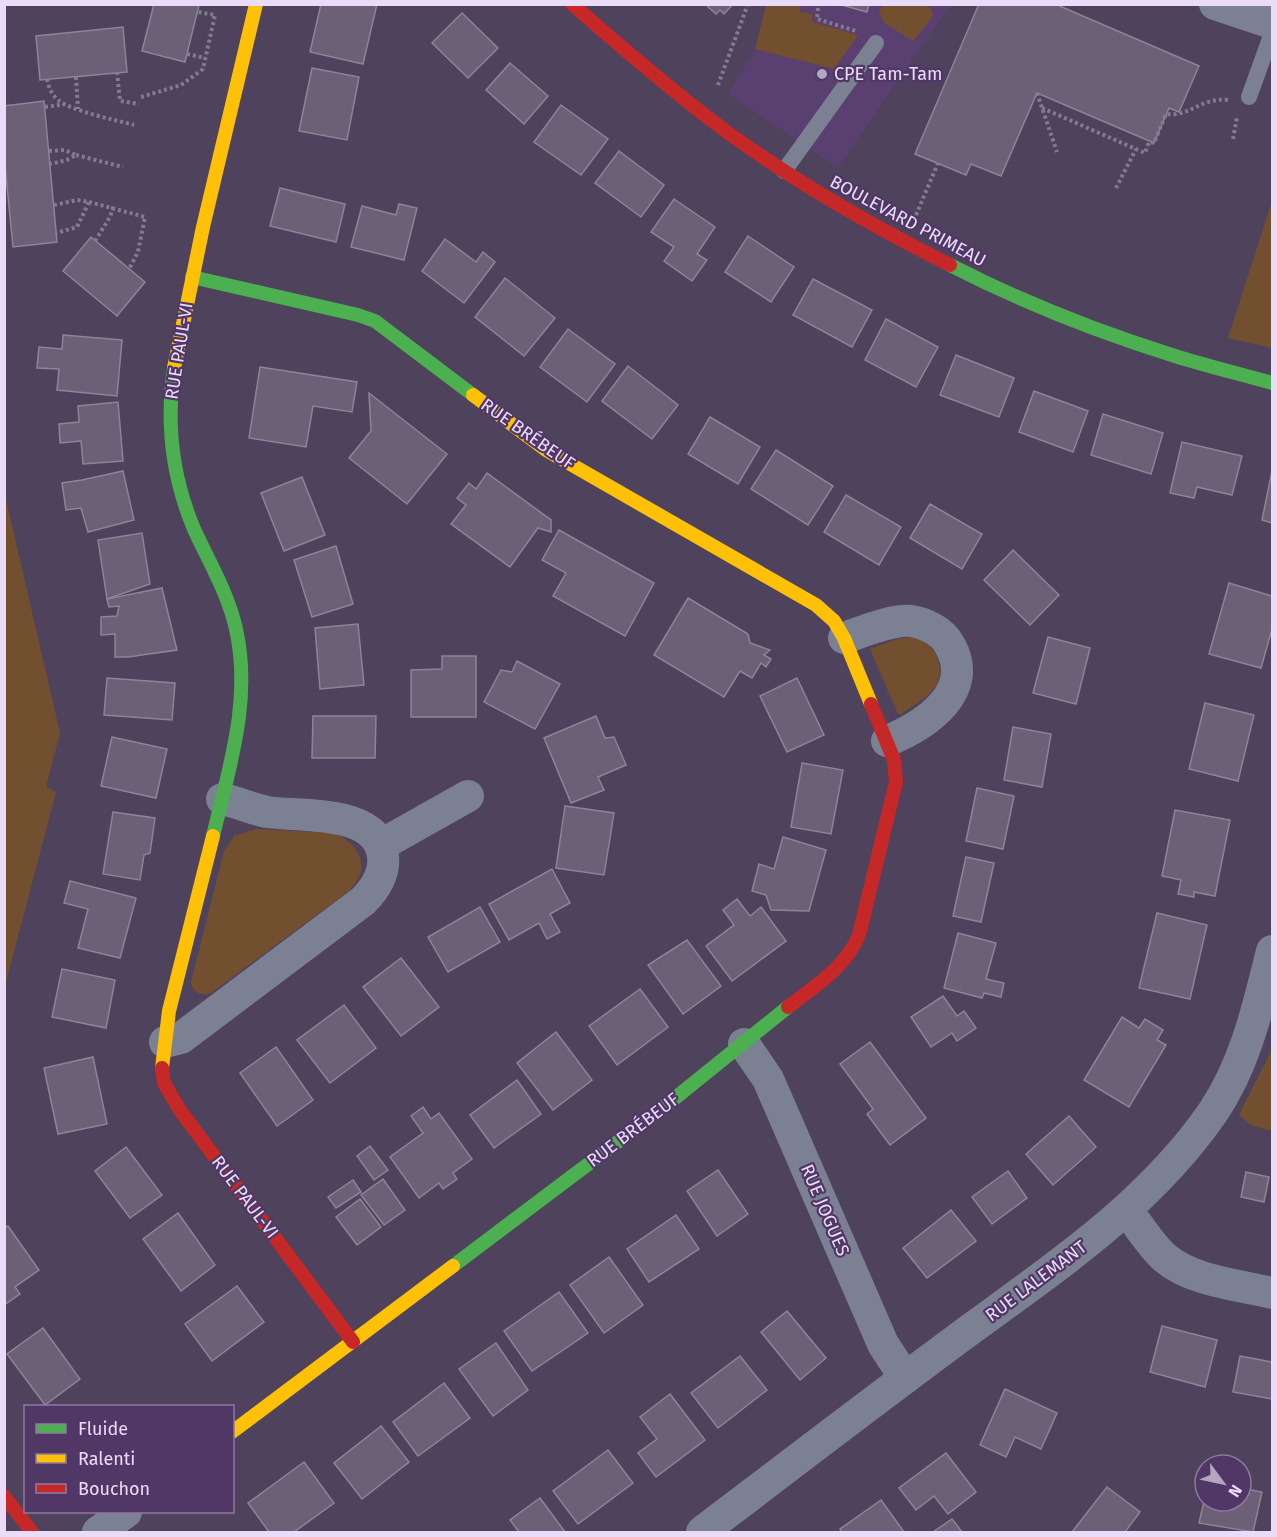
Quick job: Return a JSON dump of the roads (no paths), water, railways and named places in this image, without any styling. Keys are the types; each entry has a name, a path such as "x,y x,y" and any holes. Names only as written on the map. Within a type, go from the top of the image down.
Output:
{"street":[{"name":"RUE PAUL-VI","path":"256,4 192,278 170,391 170,427 174,464 183,499 227,598 238,643 243,697 238,733 173,992 162,1066 164,1083 179,1109 353,1342"},
{"name":"BOULEVARD PRIMEAU","path":"572,4 677,94 784,171 866,222 922,253 994,288 1089,327 1207,366 1272,383"},
{"path":"1215,4 1272,23"},
{"name":"RUE BRÉBEUF","path":"192,278 358,315 375,321 546,450 816,605 834,621 844,638 897,770 859,935 852,951 829,976 663,1107 234,1431"},
{"path":"844,638 874,628 909,621 920,623 939,633 945,638 953,652 958,672 956,685 950,695 915,727 887,741"},
{"path":"381,845 468,796"},
{"path":"165,1042 181,1038 363,901 376,889 381,875 384,859 381,845 376,836 362,825 341,819 265,811 222,799"},
{"name":"RUE LALEMANT","path":"702,1533 1127,1210 1191,1140 1213,1112 1230,1083 1244,1053 1272,951"},
{"name":"RUE JOGUES","path":"744,1044 768,1078 884,1344 905,1378"},
{"path":"1127,1210 1164,1258 1179,1267 1196,1275 1272,1293"},
{"path":"4,1496 32,1533"},
{"path":"98,1533 125,1513"}],"lane":[{"path":"1245,99 1272,33"},
{"path":"784,171 876,43"}],"place":[{"name":"CPE Tam-Tam","path":"822,74"}]}
